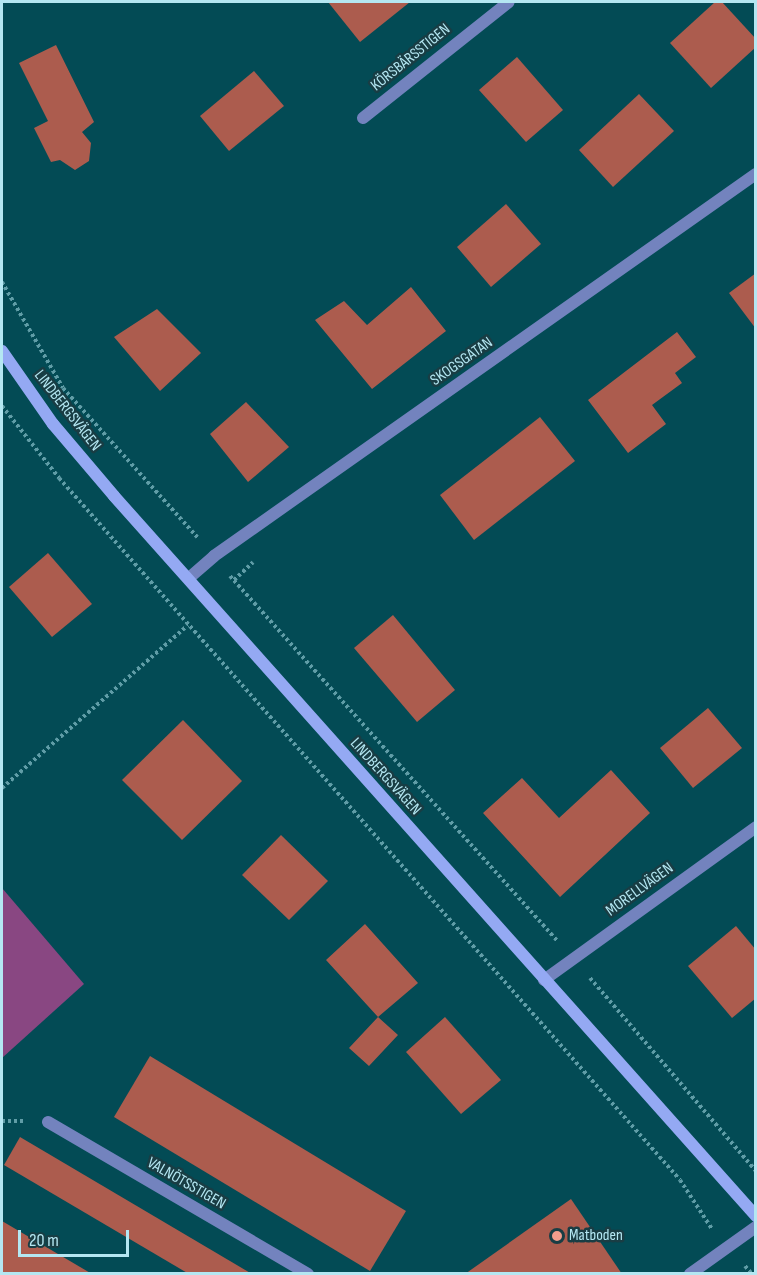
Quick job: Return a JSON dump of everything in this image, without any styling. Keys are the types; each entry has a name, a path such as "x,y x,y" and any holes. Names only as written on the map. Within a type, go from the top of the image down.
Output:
{"street":[{"name":"KÖRSBÄRSSTIGEN","path":"363,118 509,2"},
{"name":"SKOGSGATAN","path":"189,578 214,556 756,174"},
{"name":"LINDBERGSVÄGEN","path":"2,351 53,424 544,980 756,1216"},
{"name":"MORELLVÄGEN","path":"544,980 756,827"},
{"name":"VALNÖTSSTIGEN","path":"48,1122 308,1274"},
{"path":"690,1274 756,1227"}],"path":[{"path":"2,282 63,388 572,958 756,1171"},
{"path":"2,406 52,470 680,1180 727,1248 752,1274"},
{"path":"2,788 188,625"}],"shaded area":[{"path":"2,888 84,984 2,1058"}],"building":[{"path":"328,2 410,2 360,42"},
{"path":"715,2 722,2 756,39 756,47 711,88 670,43"},
{"path":"56,45 94,122 82,132 91,143 89,161 75,170 60,160 51,162 34,128 48,121 19,63"},
{"path":"517,57 563,110 526,142 479,90"},
{"path":"254,71 284,106 229,151 200,116"},
{"path":"639,94 674,131 613,187 579,150"},
{"path":"506,204 541,244 491,287 457,247"},
{"path":"756,273 756,329 729,293"},
{"path":"411,287 446,331 372,389 315,320 344,301 367,325"},
{"path":"157,309 201,353 160,391 114,337"},
{"path":"677,332 696,357 675,373 682,383 652,405 666,424 628,453 588,400"},
{"path":"246,402 289,447 248,482 210,434"},
{"path":"540,417 575,461 474,540 440,495"},
{"path":"48,553 92,604 52,637 9,587"},
{"path":"393,615 455,690 417,722 354,648"},
{"path":"708,708 742,748 693,788 660,748"},
{"path":"183,720 242,781 182,840 122,780"},
{"path":"611,770 650,813 560,897 483,813 522,778 559,818"},
{"path":"281,835 328,881 289,920 242,875"},
{"path":"365,924 418,983 378,1017 326,960"},
{"path":"736,926 756,950 756,998 732,1018 688,966"},
{"path":"378,1017 398,1035 369,1066 349,1048"},
{"path":"445,1017 501,1080 461,1114 406,1052"},
{"path":"150,1056 406,1211 370,1271 114,1117"},
{"path":"20,1137 252,1274 189,1274 4,1165"},
{"name":"Matboden","path":"571,1199 622,1274 465,1274"},
{"path":"2,1221 92,1274 2,1274"}],"place":[{"name":"Matboden","path":"557,1236"}]}
